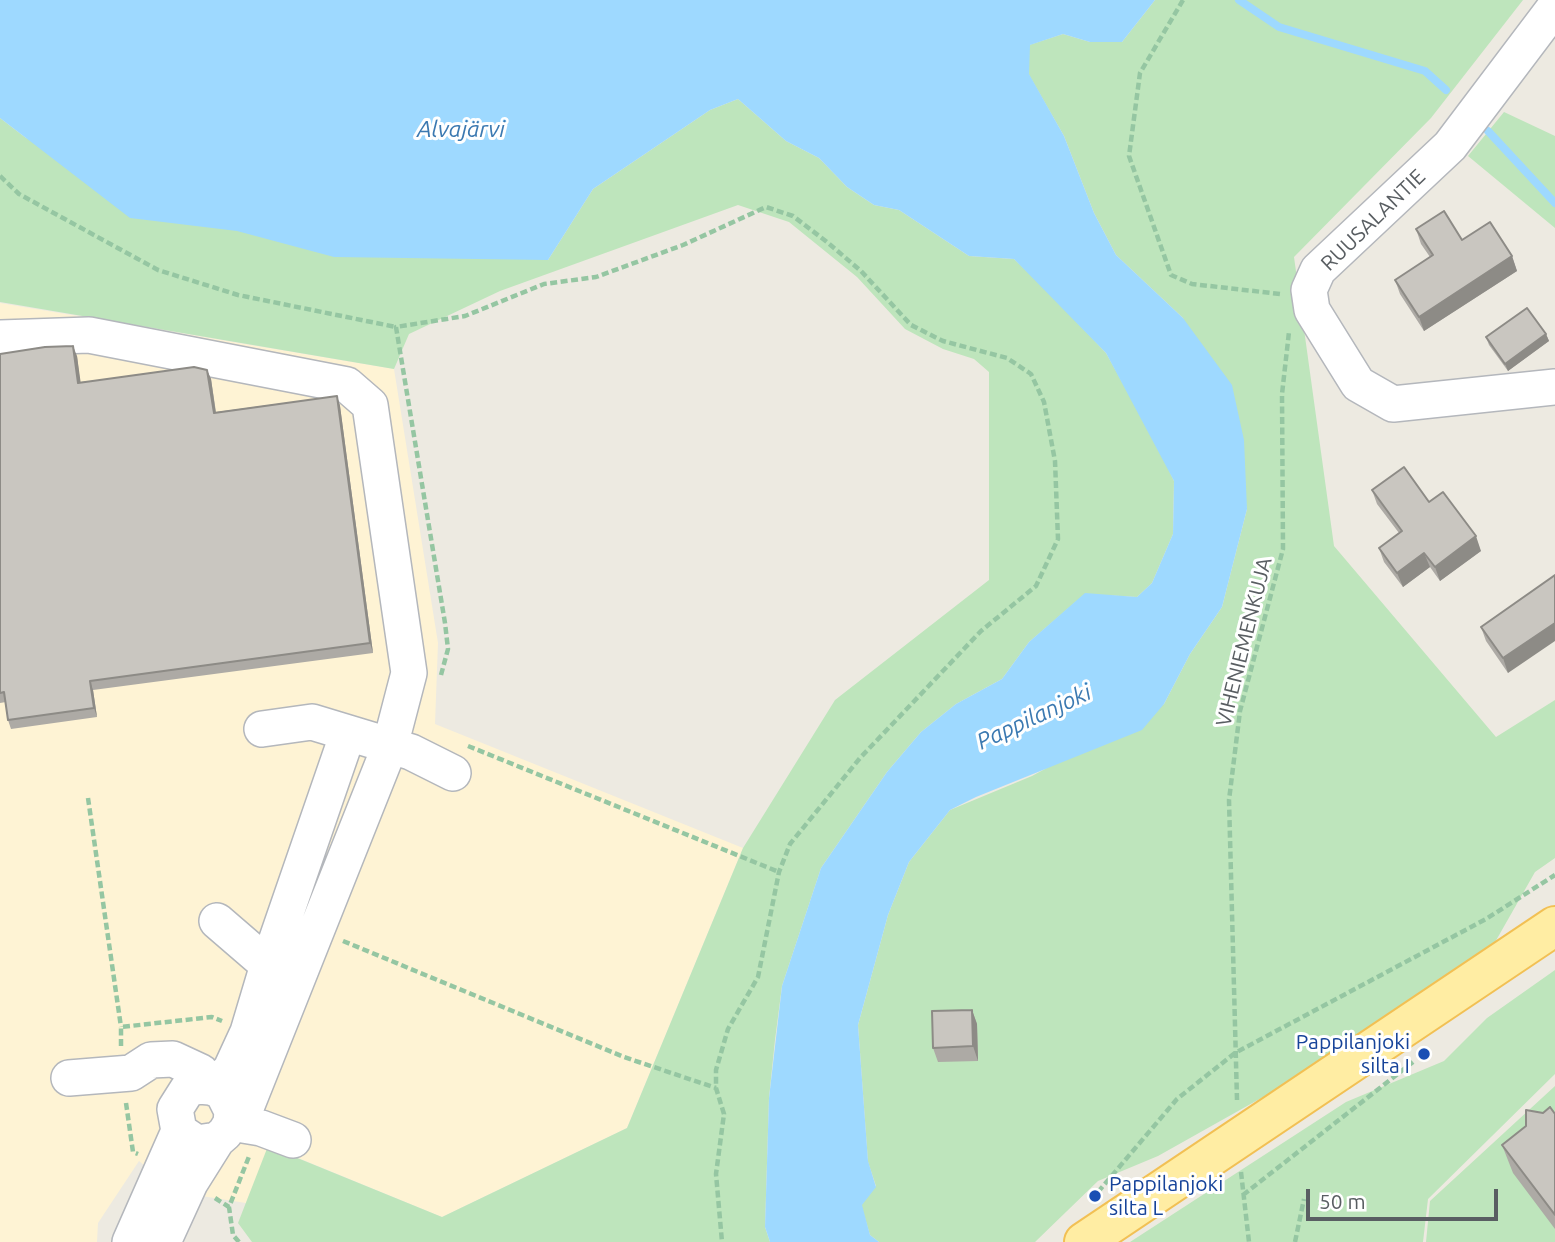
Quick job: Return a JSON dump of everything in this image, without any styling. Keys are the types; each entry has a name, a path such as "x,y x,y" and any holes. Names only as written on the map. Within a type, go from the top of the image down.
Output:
{"main road":[{"path":"1084,1242 1555,926"}],"street":[{"name":"RUUSALANTIE","path":"1555,7 1450,146 1318,270 1309,290 1312,310 1358,384 1393,404 1555,387"},
{"path":"0,338 89,335 348,385 370,405 409,673 390,746 247,1105 224,1131 190,1183 163,1242"},
{"path":"261,729 312,722 411,752 457,758"},
{"path":"210,1087 230,1071 248,1032 268,965 348,733"},
{"path":"217,920 268,965"},
{"path":"69,1079 131,1073 151,1060 173,1059 201,1072 210,1087"},
{"path":"131,1073 162,1095 177,1120 197,1143 224,1131 261,1128 293,1140"},
{"path":"130,1242 177,1120 178,1100 187,1090 198,1086 222,1091 229,1101 224,1131"}],"path":[{"path":"1183,0 1140,73 1129,156 1171,275 1192,284 1282,294"},
{"path":"0,176 19,194 158,270 238,295 396,327 465,316 544,284 596,277 682,245 766,207 793,216 827,242 861,271 911,324 943,341 1007,358 1031,374 1044,402 1055,461 1058,539 1036,586 981,631 860,758 790,844 779,872 758,976 728,1029 716,1070 716,1088 724,1114 716,1174 722,1242"},
{"name":"VIHENIEMENKUJA","path":"1238,1107 1229,800 1240,711 1283,549 1282,394 1290,325"},
{"path":"396,327 445,623 448,649 438,684"},
{"path":"457,758 779,872"},
{"path":"88,798 121,1027"},
{"path":"1095,1196 1177,1099 1235,1053 1486,919 1555,875"},
{"path":"342,940 624,1056 716,1088"},
{"path":"1243,1195 1423,1054"},
{"path":"1241,1164 1249,1242"},
{"path":"1295,1242 1304,1199"}],"shaded area":[{"path":"0,303 394,369 438,643 435,724 743,848 627,1128 442,1217 269,1146 246,1203 176,1192 139,1161 98,1223 97,1242 0,1242"}],"green space":[{"path":"1155,0 1523,0 1431,118 1294,257 1334,546 1496,737 1555,700 1555,858 1535,872 1494,944 1304,1074 1158,1156 1098,1181 1035,1242 879,1242 870,1235 861,1205 876,1186 868,1162 858,1025 888,915 909,862 950,810 1032,776 1164,704 1190,654 1222,607 1247,509 1183,318 1116,255 1094,213 1064,136 1029,75 1029,45 1063,34 1090,42 1122,42"},
{"path":"738,99 786,141 819,158 847,187 874,205 899,210 969,256 1014,259 1044,287 1106,353 1155,441 1174,481 1173,534 1152,583 1137,597 1085,594 1029,642 1002,679 956,704 921,732 887,772 821,868 782,986 769,1098 765,1227 770,1242 252,1242 238,1223 268,1146 442,1217 627,1128 743,848 835,700 989,580 989,372 974,359 943,349 905,329 857,277 789,222 738,205 500,291 409,334 394,369 0,302 0,118 26,138 548,260 593,189 710,110"},
{"path":"1504,112 1555,136 1555,228 1468,156"},
{"path":"1555,970 1555,1074 1428,1199 1423,1242 1130,1242 1346,1102 1444,1061 1487,1018"},
{"path":"1555,1086 1555,1242 1426,1242 1430,1201"}],"water":[{"name":"Alvajärvi","path":"0,0 1155,0 1122,42 1090,42 1063,34 1030,45 1029,74 1064,136 1094,213 1116,255 1183,318 1232,385 1244,440 1247,509 1222,607 1190,654 1164,704 1142,730 950,810 909,862 888,915 858,1025 868,1161 876,1187 862,1205 870,1235 879,1242 770,1242 765,1227 769,1098 782,986 821,868 887,772 921,732 956,704 1002,679 1029,642 1085,593 1137,597 1152,583 1173,534 1174,481 1106,353 1014,259 969,256 899,210 874,205 847,187 819,158 786,141 738,99 710,110 593,189 548,260 334,257 237,231 130,218 0,118"}],"building":[{"path":"1444,211 1462,240 1490,222 1512,256 1419,317 1395,280 1433,255 1416,229"},
{"path":"1527,308 1546,334 1505,364 1486,337"},
{"path":"73,346 78,383 194,367 207,370 214,413 337,396 370,643 90,681 94,708 8,720 4,692 0,693 0,354"},
{"path":"1404,467 1429,502 1443,492 1476,536 1435,567 1424,553 1397,573 1379,548 1402,531 1372,490"},
{"path":"1555,575 1555,623 1503,658 1481,627"},
{"path":"972,1010 973,1046 933,1048 932,1011"},
{"path":"1550,1107 1555,1114 1555,1215 1502,1145 1526,1126 1526,1110 1543,1113"}],"waterway":[{"path":"1239,0 1279,27 1425,71 1446,90"},
{"path":"1488,131 1555,203"}],"place":[{"name":"Pappilanjoki silta I","path":"1424,1054"},
{"name":"Pappilanjoki silta L","path":"1095,1196"}],"water label":[{"name":"Pappilanjoki","path":"1034,717"}]}
